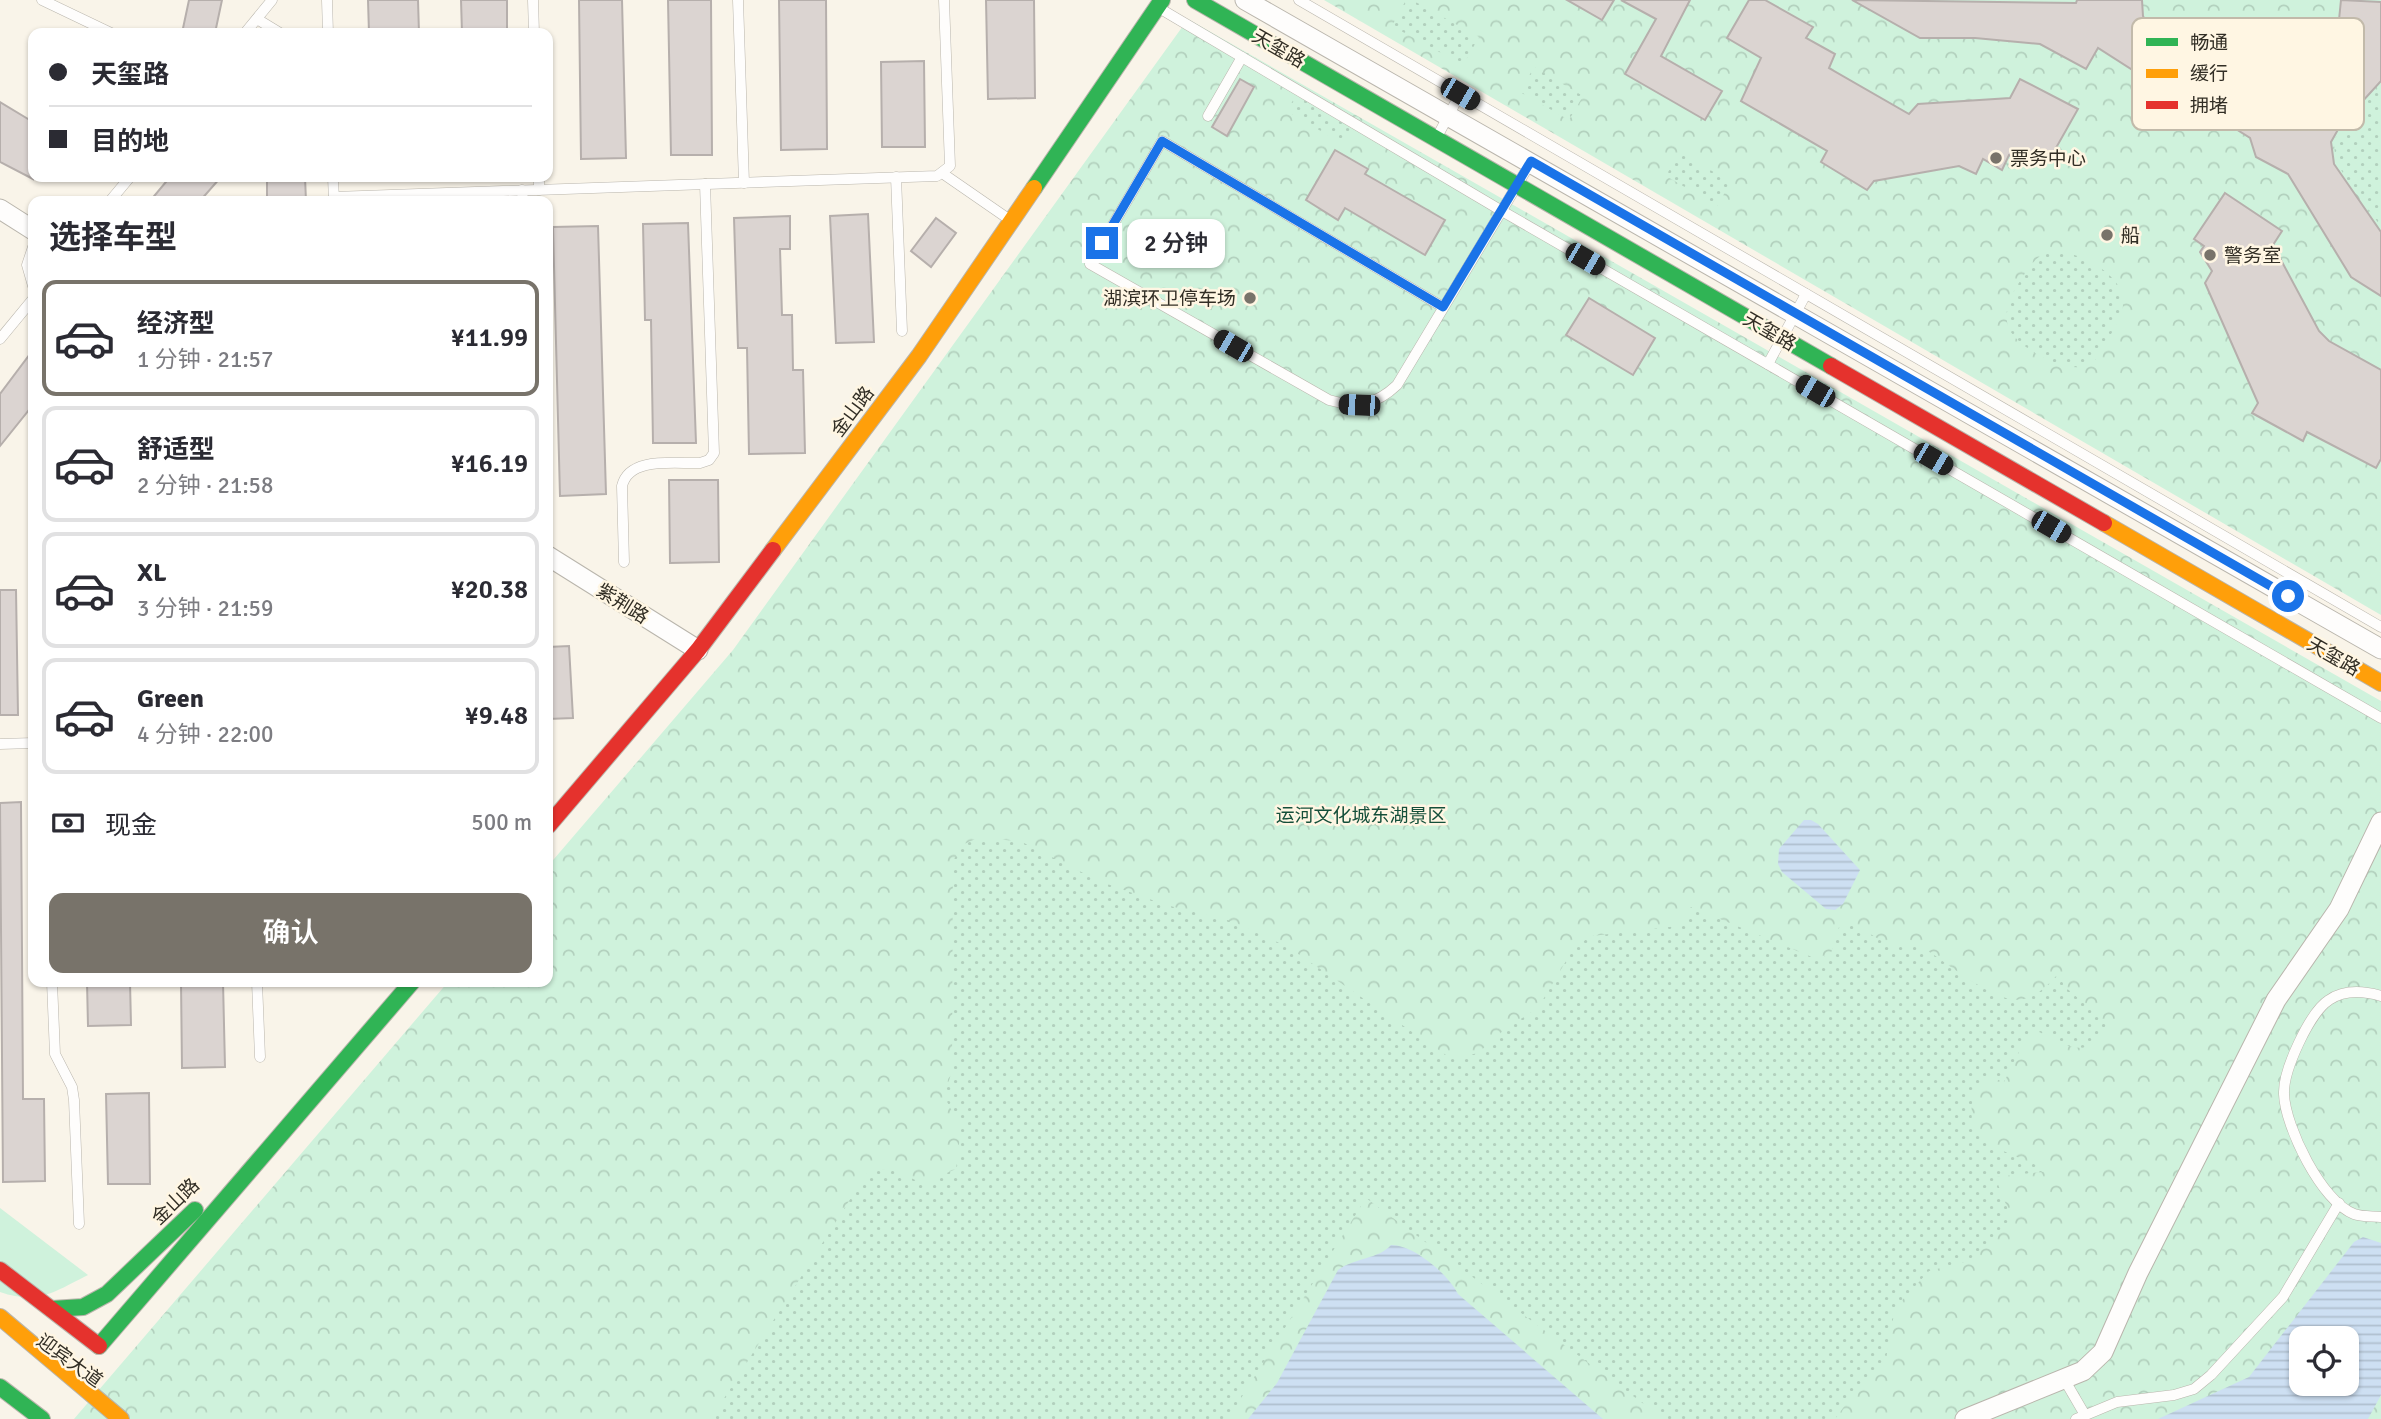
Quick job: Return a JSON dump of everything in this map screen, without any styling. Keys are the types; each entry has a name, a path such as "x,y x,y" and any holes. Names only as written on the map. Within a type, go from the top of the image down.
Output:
{"main road":[{"name":"天玺路","path":"1195,0 2381,683"},
{"name":"金山路","path":"553,820 698,650 919,356 1160,4"},
{"name":"金山路","path":"52,1309 99,1346 408,987"},
{"name":"金山路","path":"52,1309 83,1307 107,1294 312,1096"},
{"path":"0,1270 52,1309"},
{"path":"0,1317 121,1419"},
{"name":"迎宾大道","path":"0,1334 116,1419"},
{"path":"0,1387 42,1419"},
{"path":"0,1405 20,1419"}],"street":[{"name":"天玺路","path":"1245,0 2381,649"},
{"path":"0,209 28,227"},
{"name":"紫荆路","path":"553,558 698,650"},
{"path":"1965,1419 2083,1371 2103,1352 2138,1273 2276,1000 2339,909 2381,822"}],"lane":[{"path":"42,0 101,28"},
{"path":"249,28 272,0"},
{"path":"327,0 328,28"},
{"path":"533,0 534,28"},
{"path":"738,0 744,183"},
{"path":"523,196 539,190 937,176 950,166 944,0"},
{"path":"1299,0 2381,628"},
{"path":"1160,4 1242,57 1502,211 2381,718"},
{"path":"257,19 272,28"},
{"path":"1208,116 1242,57"},
{"path":"1436,138 1460,94"},
{"path":"1443,307 1162,141 1090,264 1329,400 1344,405 1368,404 1397,385 1531,161"},
{"path":"942,173 1012,221"},
{"path":"896,177 902,331"},
{"path":"114,196 126,182"},
{"path":"539,182 539,190"},
{"path":"624,562 622,486 625,474 635,467 700,463 709,460 714,453 705,184"},
{"path":"1768,364 1806,294"},
{"path":"0,339 28,305"},
{"path":"0,744 28,743"},
{"path":"52,987 55,1054 72,1087 74,1100 79,1224"},
{"path":"257,987 260,1058"},
{"path":"2381,996 2354,992 2330,999 2319,1008 2286,1075 2285,1105 2294,1135 2326,1191 2353,1214 2381,1217"},
{"path":"2064,1379 2080,1417 2117,1402 2174,1395 2194,1389 2211,1375 2283,1297 2339,1203"}],"green space":[{"path":"1324,0 2381,0 2381,615"},
{"path":"1406,0 1412,0 1479,37 1463,65 1392,26"},
{"name":"运河文化城东湖景区","path":"1188,19 2381,701 2381,1419 74,1419 444,987 553,987 553,860 733,650"},
{"path":"1534,67 1583,96 1569,120 1520,92"},
{"path":"2381,85 2381,228 2347,180 2335,154 2335,141 2340,130 2364,130 2364,103"},
{"path":"1296,95 1351,128 1341,143 1287,111"},
{"path":"1679,152 1731,182 1717,206 1666,176"},
{"path":"2049,250 2091,262 2115,281 2121,293 2123,306 2118,321 2097,358 2084,366 2072,367 2045,359 2021,343 2008,326 2007,308 2014,291 2033,263"},
{"path":"980,837 1022,842 1099,881 1166,905 1231,921 1288,947 1446,1055 1461,1057 1478,1053 1505,1029 1538,1008 1575,946 1592,936 1678,926 1691,907 1819,960 1831,953 1839,927 1854,924 1885,943 1915,945 1928,951 1988,991 2013,1000 2034,995 2059,973 2064,986 2107,1023 2100,1036 2083,1048 2064,1044 2031,1028 2004,1082 1993,1078 1976,1090 1972,1101 1972,1123 1987,1144 2050,1171 1995,1177 2013,1222 1968,1261 1929,1271 1895,1308 1885,1365 1862,1382 1835,1419 1664,1419 1366,1198 1228,1419 711,1419 868,1171 894,1168 922,1184 956,1169 961,1128 944,1096 952,1071 953,861 962,845"},
{"path":"0,1208 88,1275 36,1297 13,1296 0,1292"}],"water":[{"path":"1804,820 1818,824 1860,870 1843,904 1835,910 1826,909 1782,872 1778,864 1779,849"},
{"path":"2363,1237 2381,1243 2381,1395 2368,1419 2158,1419 2249,1377 2354,1242"},
{"path":"1391,1245 1410,1250 1429,1262 1447,1278 1458,1294 1603,1419 1248,1419 1277,1383 1338,1270 1380,1253"}],"building":[{"path":"189,0 222,0 216,28 183,28"},
{"path":"368,0 418,0 419,28 369,28"},
{"path":"461,0 507,0 507,28 462,28"},
{"path":"579,0 622,0 626,158 581,159"},
{"path":"668,0 711,0 712,155 671,155"},
{"path":"779,0 826,0 827,149 781,150"},
{"path":"986,0 1034,0 1035,98 988,99"},
{"path":"1567,0 1614,0 1602,20"},
{"path":"1621,0 1690,0 1661,56 1722,91 1705,120 1625,74 1656,19"},
{"path":"1749,0 1765,0 1813,27 1806,38 1835,54 1829,68 1909,114 1918,104 2010,98 2020,79 2078,109 2052,155 2037,148 2027,164 2009,155 2002,170 1983,159 1976,174 1959,166 1874,181 1867,190 1821,162 1827,151 1741,101 1761,58 1727,38"},
{"path":"1852,0 2076,3 2077,0 2142,0 2144,18 2132,18 2132,70 2098,48 2086,69 2040,44 1975,38 1920,38"},
{"path":"2341,0 2381,2 2381,81 2364,100 2364,18 2339,18"},
{"path":"924,61 925,147 882,147 881,62"},
{"path":"1240,79 1254,87 1227,136 1212,127"},
{"path":"0,102 28,119 28,176 0,162"},
{"path":"2237,130 2338,130 2331,142 2334,164 2381,232 2381,296 2351,277 2288,174 2256,157 2250,138"},
{"path":"1335,150 1368,169 1365,174 1445,220 1425,255 1345,208 1338,220 1306,200"},
{"path":"166,182 217,182 204,196 154,196"},
{"path":"267,182 305,182 306,196 267,196"},
{"path":"2225,193 2282,231 2273,245 2319,331 2329,341 2381,370 2381,459 2376,468 2307,432 2303,441 2252,413 2258,403 2205,283 2212,271 2200,252 2204,246 2194,239"},
{"path":"868,214 874,342 836,343 830,216"},
{"path":"790,216 790,249 780,249 782,315 792,315 793,370 803,370 805,453 749,454 747,348 738,348 734,218"},
{"path":"936,218 956,233 931,267 911,251"},
{"path":"688,223 696,443 653,443 651,320 645,320 643,224"},
{"path":"598,226 606,494 560,496 553,227"},
{"path":"1589,298 1655,338 1633,375 1566,335"},
{"path":"28,357 28,411 0,446 0,394"},
{"path":"669,480 718,480 719,562 670,563"},
{"path":"0,590 16,590 18,715 0,715"},
{"path":"569,646 573,718 553,719 553,647"},
{"path":"21,802 23,1099 44,1099 45,1181 3,1182 0,803"},
{"path":"87,987 130,987 131,1025 88,1026"},
{"path":"181,987 223,987 225,1067 182,1068"},
{"path":"149,1093 150,1184 108,1184 106,1094"}],"traffic: fast":[{"path":"1034,188 1162,0"},
{"path":"1195,0 1831,366"},
{"path":"99,1346 408,987"},
{"path":"52,1309 83,1307 107,1294 195,1210"},
{"path":"0,1387 42,1419"}],"traffic: slow":[{"path":"773,550 919,356 1034,188"},
{"path":"2104,523 2381,683"},
{"path":"0,1317 121,1419"}],"traffic: jam":[{"path":"1831,366 2104,523"},
{"path":"553,820 698,650 773,550"},
{"path":"0,1270 99,1346"}],"place":[{"name":"票务中心","path":"1996,158"},
{"name":"船","path":"2107,235"},
{"name":"警务室","path":"2210,255"},
{"name":"湖滨环卫停车场","path":"1250,298"}],"route":[{"path":"1102,243 1162,141 1443,307 1531,161 2288,596"}]}
